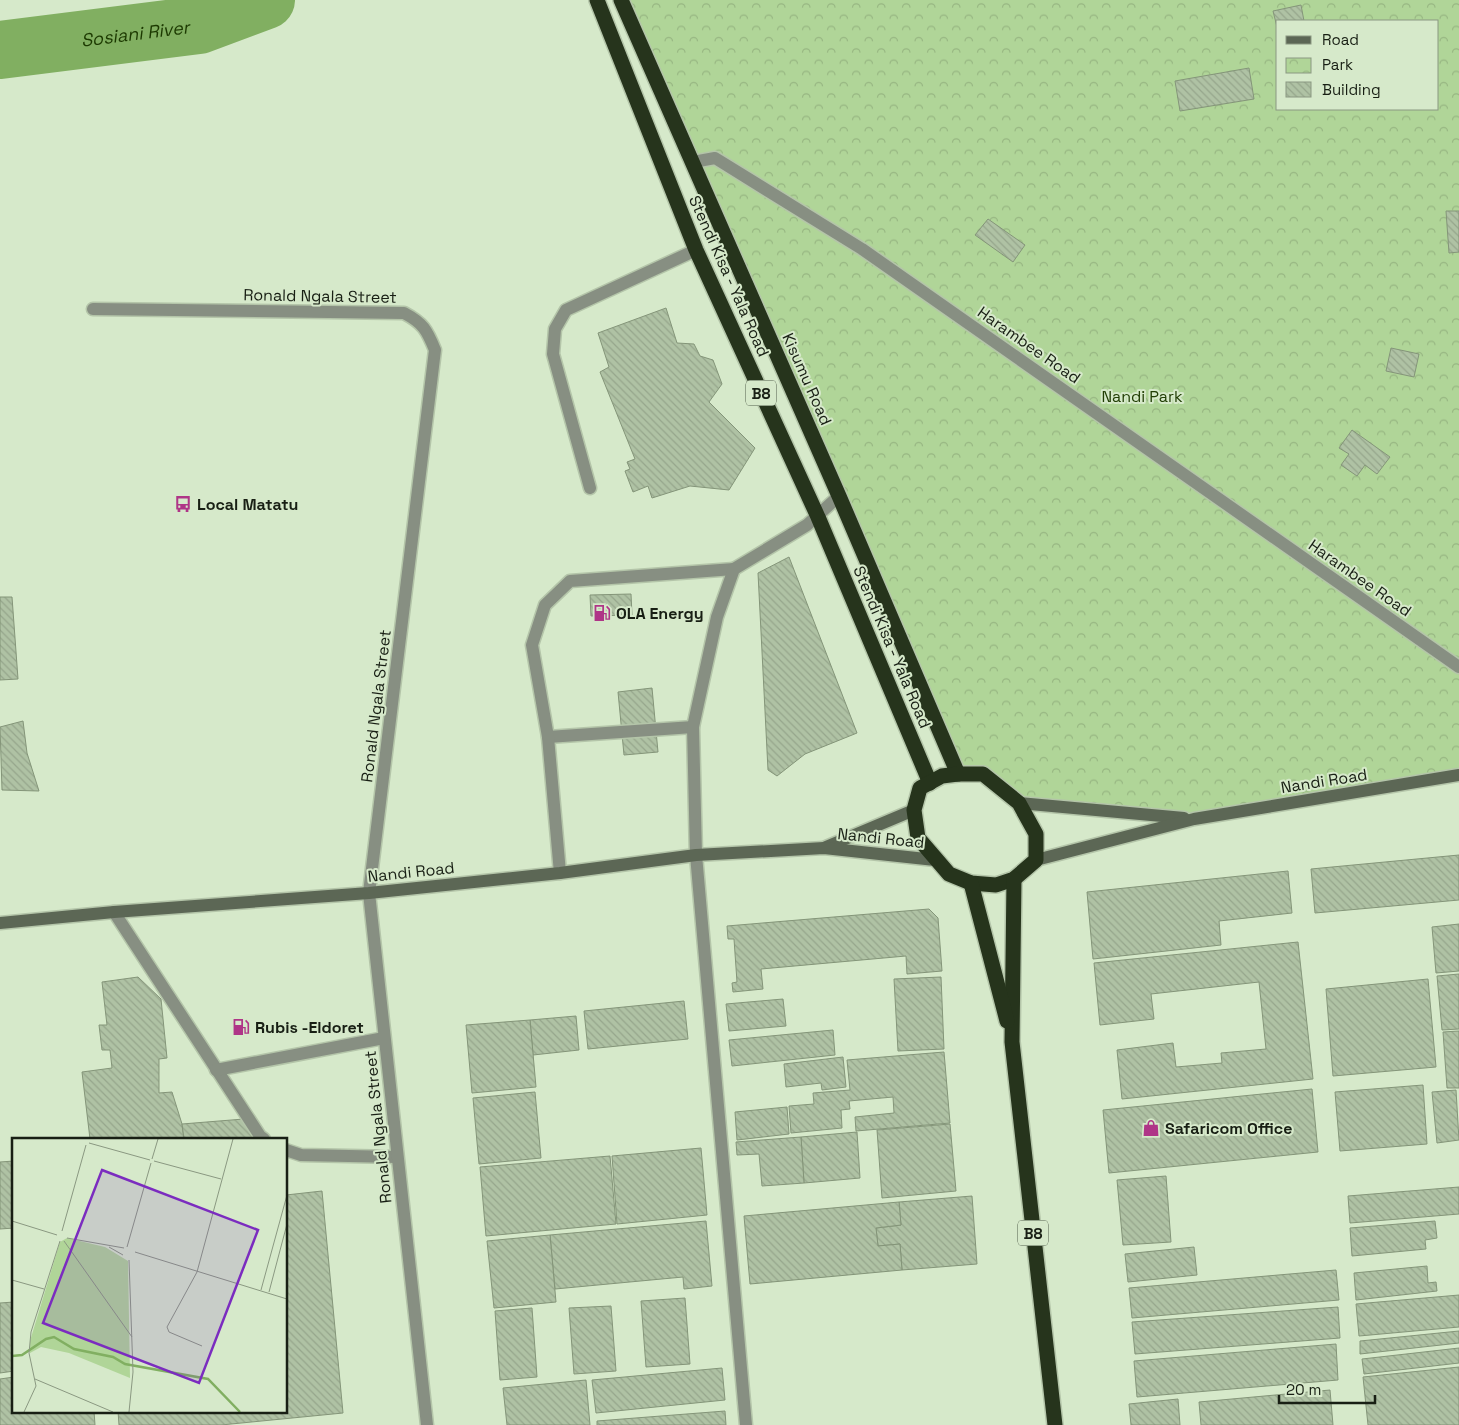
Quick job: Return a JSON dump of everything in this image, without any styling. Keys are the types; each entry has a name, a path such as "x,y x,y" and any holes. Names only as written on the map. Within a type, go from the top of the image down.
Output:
{"highway":[{"name":"Stendi Kisa - Yala Road","path":"597,0 696,250 818,517 930,783"},
{"name":"Kisumu Road","path":"621,0 839,496 958,774"},
{"path":"982,774 1018,803 1036,834 1036,860 1014,879 996,885 971,883 949,874 918,838 914,810 920,788 930,783 942,776 982,774"},
{"name":"B8","path":"1014,879 1012,1042 1055,1425"},
{"name":"B8","path":"971,883 1012,1042"}],"street":[{"name":"Harambee Road","path":"693,162 714,158 862,248 1459,667"},
{"path":"590,488 553,354 555,329 566,310 696,250"},
{"name":"Ronald Ngala Street","path":"93,309 404,313 419,321 428,333 435,350 369,893 427,1425"},
{"path":"560,873 548,737 532,645 545,605 570,581 734,569 818,517 839,496"},
{"path":"734,569 717,617 694,728 696,855 746,1425"},
{"path":"548,737 694,728"},
{"name":"Nandi Road","path":"1036,860 1194,819 1459,775"},
{"name":"Nandi Road","path":"1018,803 1194,819"},
{"name":"Nandi Road","path":"824,848 914,810"},
{"name":"Nandi Road","path":"0,923 114,912 369,893 560,873 696,855 824,848 935,860"},
{"path":"114,912 216,1070 263,1138"},
{"path":"216,1070 384,1038"},
{"path":"288,1151 301,1155 397,1157"}],"green space":[{"name":"Nandi Park","path":"625,0 1459,0 1459,771 1191,813 1020,797 957,768"}],"building":[{"path":"1301,5 1304,20 1276,20 1276,23 1273,11"},
{"path":"1249,68 1254,99 1180,111 1175,81"},
{"path":"1446,211 1459,211 1459,252 1449,253"},
{"path":"988,219 1025,245 1013,262 975,235"},
{"path":"666,308 677,343 694,344 700,356 713,360 722,384 709,402 755,448 729,490 690,486 652,498 648,486 633,492 625,471 630,469 627,462 635,459 600,372 609,367 598,333"},
{"path":"1391,348 1419,354 1414,377 1386,371"},
{"path":"1352,430 1390,457 1377,474 1365,465 1357,476 1341,465 1349,454 1339,448"},
{"path":"789,557 857,733 805,754 777,776 768,770 758,573"},
{"path":"631,594 632,615 591,616 590,595"},
{"path":"0,597 12,597 18,679 0,680"},
{"path":"652,688 658,752 624,755 618,692"},
{"path":"23,721 27,753 39,791 2,790 0,727"},
{"path":"1459,855 1459,900 1315,913 1311,869"},
{"path":"1288,871 1292,913 1219,921 1221,945 1093,959 1087,892"},
{"path":"929,909 938,918 942,971 907,974 906,956 761,969 763,989 733,992 732,983 737,982 734,939 728,939 727,926"},
{"path":"1459,924 1459,971 1436,973 1432,927"},
{"path":"1298,942 1313,1079 1122,1099 1117,1050 1173,1043 1176,1067 1222,1063 1221,1053 1266,1049 1259,982 1151,994 1154,1019 1100,1025 1094,963"},
{"path":"1459,974 1459,1029 1442,1030 1437,976"},
{"path":"138,977 161,999 167,1058 159,1059 159,1093 172,1092 182,1124 184,1138 90,1138 82,1072 112,1068 110,1050 102,1050 99,1025 107,1025 102,982"},
{"path":"941,977 944,1049 898,1051 894,979"},
{"path":"1428,979 1436,1067 1333,1076 1326,989"},
{"path":"783,999 786,1026 729,1031 726,1004"},
{"path":"684,1001 688,1039 588,1049 584,1011"},
{"path":"576,1016 579,1050 533,1055 530,1020"},
{"path":"530,1020 536,1087 472,1093 466,1025"},
{"path":"833,1030 835,1055 732,1066 729,1040"},
{"path":"1459,1031 1459,1088 1447,1088 1443,1032"},
{"path":"944,1052 950,1123 856,1131 855,1117 894,1113 893,1097 849,1101 850,1109 841,1110 842,1128 791,1133 789,1106 814,1104 813,1093 850,1090 847,1060"},
{"path":"843,1057 846,1087 822,1090 821,1083 786,1087 784,1064"},
{"path":"1423,1085 1427,1144 1340,1151 1335,1092"},
{"path":"1312,1089 1318,1152 1109,1173 1103,1110"},
{"path":"1456,1090 1459,1140 1437,1143 1432,1092"},
{"path":"535,1092 541,1158 479,1164 473,1098"},
{"path":"787,1107 789,1134 737,1140 735,1112"},
{"path":"256,1118 259,1138 184,1138 182,1124"},
{"path":"950,1124 956,1191 882,1198 877,1130"},
{"path":"857,1132 860,1178 804,1183 801,1137"},
{"path":"801,1137 804,1183 762,1186 759,1154 737,1155 736,1142"},
{"path":"701,1148 707,1215 617,1224 612,1156"},
{"path":"610,1156 616,1224 486,1236 480,1167"},
{"path":"12,1161 12,1228 0,1229 0,1162"},
{"path":"1166,1176 1171,1242 1123,1245 1117,1180"},
{"path":"1459,1187 1459,1214 1350,1223 1348,1196"},
{"path":"322,1191 343,1413 221,1425 119,1425 118,1412 288,1412 288,1195"},
{"path":"972,1196 977,1264 902,1270 900,1244 878,1246 876,1228 901,1225 899,1202"},
{"path":"899,1202 901,1225 876,1228 878,1246 900,1244 902,1270 750,1284 744,1216"},
{"path":"706,1221 712,1286 684,1289 683,1277 555,1289 550,1235"},
{"path":"1435,1221 1437,1238 1425,1240 1426,1249 1352,1256 1350,1228"},
{"path":"550,1235 556,1302 494,1308 487,1241"},
{"path":"1194,1247 1197,1275 1128,1282 1125,1254"},
{"path":"1427,1266 1428,1283 1436,1282 1437,1291 1356,1300 1354,1273"},
{"path":"1336,1270 1339,1300 1132,1318 1129,1288"},
{"path":"1459,1295 1459,1327 1359,1336 1356,1304"},
{"path":"685,1298 690,1364 646,1367 641,1301"},
{"path":"12,1302 12,1371 0,1373 0,1303"},
{"path":"611,1306 616,1371 574,1374 569,1308"},
{"path":"1338,1307 1340,1338 1135,1354 1132,1322"},
{"path":"532,1308 537,1377 500,1380 495,1311"},
{"path":"1459,1331 1459,1343 1360,1354 1360,1341"},
{"path":"1336,1344 1338,1380 1137,1397 1134,1361"},
{"path":"1459,1348 1459,1363 1364,1374 1362,1359"},
{"path":"1459,1367 1459,1425 1368,1425 1363,1377"},
{"path":"722,1368 725,1400 596,1413 592,1380"},
{"path":"12,1377 12,1412 94,1412 95,1425 0,1425 0,1379"},
{"path":"586,1380 590,1425 507,1425 503,1388"},
{"path":"1330,1390 1333,1425 1201,1425 1199,1402"},
{"path":"1178,1399 1180,1425 1131,1425 1129,1404"},
{"path":"725,1411 726,1425 597,1425 597,1421"}],"waterway":[{"name":"Sosiani River","path":"0,50 199,25 266,0"}],"place":[{"name":"Local Matatu","path":"183,504"},
{"name":"OLA Energy","path":"602,613"},
{"name":"Rubis -Eldoret","path":"241,1027"},
{"name":"Safaricom Office","path":"1151,1128"}]}
